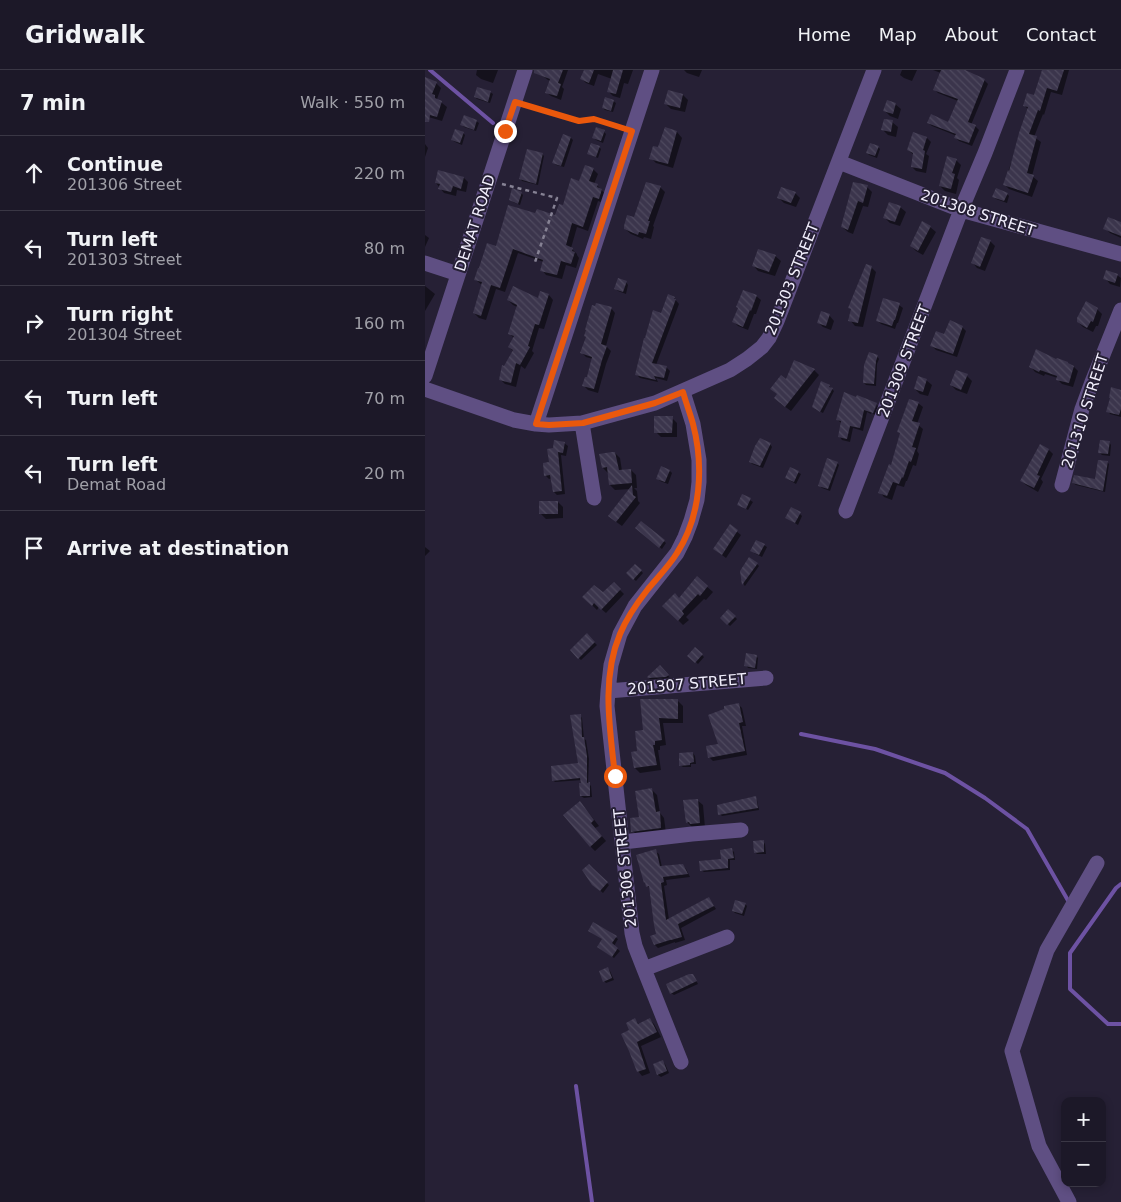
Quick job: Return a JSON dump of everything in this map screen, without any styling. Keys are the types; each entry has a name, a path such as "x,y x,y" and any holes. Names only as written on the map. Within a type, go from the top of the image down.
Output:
{"street":[{"name":"DEMAT ROAD","path":"425,376 525,70"},
{"path":"536,424 652,70"},
{"name":"201303 STREET","path":"425,389 515,420 549,425 583,423 655,403 730,370 747,359 762,347 769,338 777,321 874,70"},
{"name":"201309 STREET","path":"846,511 961,210 1017,70"},
{"name":"201308 STREET","path":"839,162 961,210 1121,254"},
{"path":"425,262 458,274"},
{"name":"201310 STREET","path":"1062,485 1082,409 1121,310"},
{"name":"201306 STREET","path":"681,1062 635,946 632,933 607,706 611,665 620,634 635,606 677,553 685,537 697,500 699,460 693,424 683,392"},
{"path":"583,423 594,498"},
{"name":"201307 STREET","path":"608,691 766,678"},
{"path":"623,842 741,830"},
{"path":"1069,1202 1039,1146 1012,1051 1047,950 1097,863"},
{"path":"644,969 727,936"}],"path":[{"path":"515,102 579,121 594,119 632,131"},
{"path":"489,180 557,198 534,264"}],"building":[{"path":"534,70 563,70 558,83 561,84 557,96 545,93 550,79 534,73"},
{"path":"584,70 594,70 589,83 580,79"},
{"path":"613,70 623,70 616,94 607,92"},
{"path":"941,70 965,70 985,79 968,122 976,125 969,143 954,138 956,134 927,123 931,114 948,122 958,99 933,90"},
{"path":"1042,70 1064,70 1057,91 1047,88 1040,111 1038,110 1029,134 1037,136 1027,173 1034,175 1028,193 1003,185 1028,107 1023,106 1027,93 1034,95"},
{"path":"425,77 437,82 432,94 435,95 435,98 442,101 437,117 430,115 429,122 425,122"},
{"path":"477,87 491,91 488,102 474,97"},
{"path":"668,90 683,94 680,108 664,104"},
{"path":"605,97 614,100 611,111 602,108"},
{"path":"887,100 896,103 893,114 883,111"},
{"path":"464,115 477,120 474,130 460,125"},
{"path":"884,119 893,120 891,132 881,130"},
{"path":"596,127 605,130 601,141 592,138"},
{"path":"665,127 677,131 668,164 649,159 653,146 658,147"},
{"path":"455,129 464,132 460,143 451,140"},
{"path":"913,132 927,137 923,150 925,151 922,169 911,167 913,153 907,150"},
{"path":"563,134 571,137 561,166 552,163"},
{"path":"591,143 600,146 596,157 587,154"},
{"path":"870,143 879,146 875,156 866,153"},
{"path":"527,149 543,153 536,184 519,179"},
{"path":"947,156 957,159 952,173 955,174 951,189 939,186"},
{"path":"585,165 594,168 589,181 598,184 597,187 602,189 599,199 593,197 583,227 572,223 566,245 573,248 572,251 575,252 571,264 561,261 557,275 540,271 543,260 513,249 500,288 491,285 481,316 473,313 482,282 474,280 487,243 496,246 508,205 535,213 537,209 555,215 559,204 563,205 571,178 579,181"},
{"path":"438,170 464,177 461,189 453,186 451,192 438,189 440,184 435,183"},
{"path":"646,182 661,186 648,221 650,221 646,234 639,232 638,235 624,229 624,226 627,215 634,217"},
{"path":"853,182 868,185 863,203 858,201 848,230 841,227"},
{"path":"781,187 796,192 791,203 777,198"},
{"path":"512,188 522,192 518,204 509,200"},
{"path":"996,188 1008,193 1004,201 992,197"},
{"path":"889,202 901,206 895,222 883,218"},
{"path":"1108,217 1121,222 1121,236 1103,229"},
{"path":"922,221 931,226 918,251 910,246"},
{"path":"981,237 991,240 980,267 971,263"},
{"path":"758,249 776,255 769,272 752,266"},
{"path":"866,264 872,266 858,323 848,321 851,309 848,308"},
{"path":"1106,270 1118,274 1115,283 1103,279"},
{"path":"618,278 627,281 623,292 614,289"},
{"path":"513,286 538,298 540,291 549,294 539,325 535,324 528,346 530,347 520,365 516,363 511,383 499,380 502,365 504,366 513,350 508,347 514,336 508,334 517,305 507,300"},
{"path":"743,290 757,295 743,327 732,322"},
{"path":"668,294 676,299 652,363 667,366 664,378 654,376 656,380 635,375 653,310 661,313"},
{"path":"883,298 900,303 892,326 876,321"},
{"path":"1086,301 1098,308 1093,322 1091,321 1087,328 1077,322 1077,318"},
{"path":"596,303 612,307 601,344 607,346 594,389 582,386 585,377 587,377 592,357 580,353 586,337 584,336 585,330 592,305 595,306"},
{"path":"821,311 830,314 826,326 817,323"},
{"path":"950,320 963,326 953,354 930,346 936,331 944,334"},
{"path":"1036,349 1074,366 1069,383 1056,380 1057,376 1040,370 1039,372 1029,367"},
{"path":"869,352 878,355 874,384 863,383 864,365"},
{"path":"794,360 815,369 785,407 774,398 777,394 770,389 781,375 786,379"},
{"path":"956,370 968,374 961,390 950,385"},
{"path":"918,376 927,379 923,392 914,389"},
{"path":"821,381 833,388 820,412 812,407"},
{"path":"1111,387 1121,390 1121,409 1119,415 1106,412"},
{"path":"844,392 877,403 873,413 864,410 860,428 850,426 847,439 838,437 841,421 836,420"},
{"path":"909,399 919,402 912,421 920,423 912,447 916,448 903,478 899,484 893,482 887,496 878,493 889,464 891,465 900,433 897,432"},
{"path":"654,416 673,416 672,433 654,433"},
{"path":"760,438 771,443 760,466 749,462"},
{"path":"554,440 565,442 563,453 558,452 562,491 553,492 550,475 544,476 543,463 549,462 547,449 553,448"},
{"path":"1100,440 1110,441 1108,454 1098,453"},
{"path":"1040,444 1049,449 1037,475 1040,476 1034,488 1020,481"},
{"path":"615,452 619,470 631,469 632,483 609,485 607,467 602,468 599,454"},
{"path":"827,458 838,462 828,489 818,486"},
{"path":"1098,460 1108,461 1103,491 1072,483 1074,475 1095,479"},
{"path":"661,466 670,470 665,482 656,479"},
{"path":"790,467 799,471 794,482 785,478"},
{"path":"632,485 633,495 636,497 616,522 608,516"},
{"path":"742,494 751,498 746,509 737,505"},
{"path":"539,501 558,501 558,514 539,514"},
{"path":"791,507 801,512 795,523 785,518"},
{"path":"641,521 665,540 659,548 635,528"},
{"path":"730,524 738,530 722,555 713,549"},
{"path":"756,540 765,544 759,555 750,551"},
{"path":"749,557 758,563 742,585 740,571"},
{"path":"635,564 642,570 633,580 626,573"},
{"path":"697,576 708,586 700,596 698,594 682,611 684,614 678,621 662,606 675,593 679,598"},
{"path":"614,582 621,589 601,610 594,603 592,606 582,597 594,585 603,592"},
{"path":"728,609 736,616 727,625 720,618"},
{"path":"587,633 595,642 578,659 570,650"},
{"path":"695,647 703,654 695,663 687,656"},
{"path":"746,653 757,655 755,668 744,666"},
{"path":"660,665 669,675 666,677 647,677"},
{"path":"640,699 678,699 678,719 659,718 662,740 655,741 655,745 653,745 657,765 634,768 631,752 637,751 635,731 643,730"},
{"path":"739,703 743,722 739,723 745,751 708,758 706,746 718,744 708,715 724,709 724,706"},
{"path":"581,714 582,737 584,737 587,756 587,783 590,782 590,796 580,796 580,778 552,781 551,766 578,763 570,715"},
{"path":"693,752 694,762 690,763 690,765 679,766 679,753"},
{"path":"652,788 656,812 660,811 661,828 631,832 630,818 639,817 635,791"},
{"path":"756,796 758,808 718,815 717,805"},
{"path":"698,799 700,823 686,823 683,800"},
{"path":"580,801 594,820 591,823 602,836 590,847 563,815"},
{"path":"764,840 764,852 754,853 753,841"},
{"path":"732,848 734,858 728,859 728,868 700,871 699,861 721,859 720,850"},
{"path":"656,849 660,866 683,864 688,874 663,877 664,882 661,883 666,920 709,897 714,906 678,924 682,937 654,945 650,936 656,934 649,886 646,887 644,883 636,855"},
{"path":"589,864 608,882 600,891 592,885 582,870"},
{"path":"735,900 746,903 742,914 732,911"},
{"path":"593,922 617,936 612,943 618,948 612,957 597,947 602,939 588,931"},
{"path":"608,967 612,978 603,982 599,971"},
{"path":"693,974 697,981 670,994 666,984"},
{"path":"635,1018 638,1024 650,1018 657,1032 637,1042 646,1069 637,1072 621,1034 629,1030 626,1023"},
{"path":"663,1060 667,1071 657,1075 653,1064"}],"waterway":[{"path":"430,70 493,123"},
{"path":"801,734 875,749 945,773 985,798 1027,829 1070,904"},
{"path":"1121,884 1116,888 1070,953 1070,989 1108,1024 1121,1024"},
{"path":"576,1086 592,1202"}],"route":[{"path":"505,131 515,102 566,118 583,121 590,118 632,131 536,424 583,423 655,403 683,392 697,443 699,482 697,500 685,537 677,553 635,606 620,634 614,651 607,706 615,776"}]}
